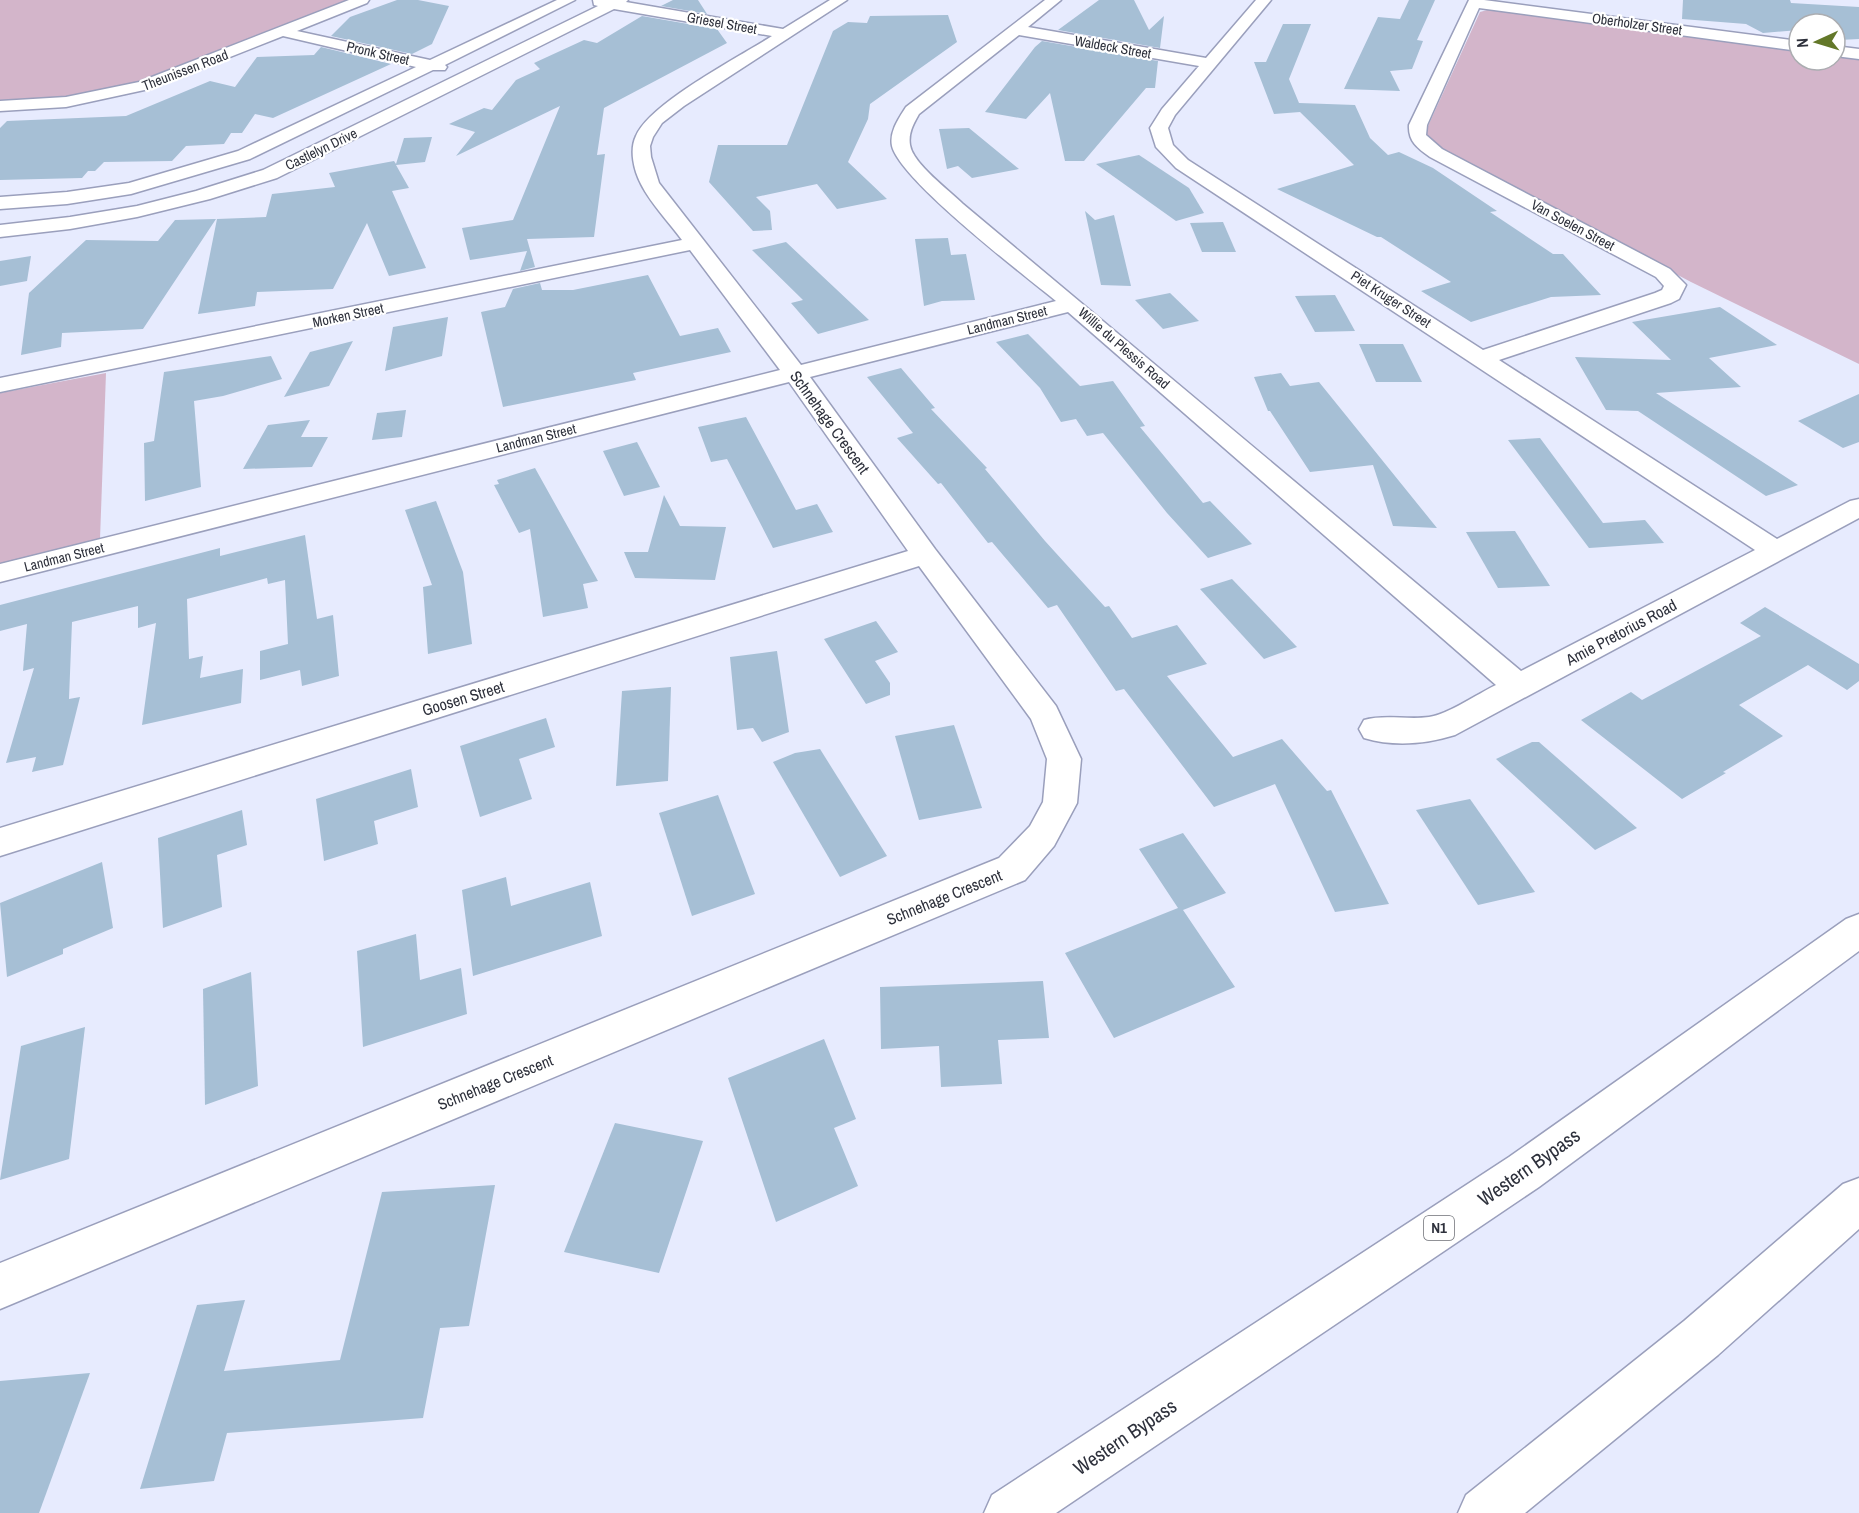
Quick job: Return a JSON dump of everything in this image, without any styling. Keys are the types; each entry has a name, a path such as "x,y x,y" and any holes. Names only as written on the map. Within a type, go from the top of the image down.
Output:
{"main road":[{"name":"Theunissen Road","path":"0,106 66,102 143,86 362,0"},
{"name":"Castlelyn Drive","path":"0,203 67,198 131,188 244,155 568,0"},
{"name":"Griesel Street","path":"588,0 617,2 784,34"},
{"name":"Schnehage Crescent","path":"0,1286 1012,869 1042,836 1060,803 1064,759 1045,714 925,555 794,372 650,184 640,160 642,142 654,119 840,0"},
{"name":"Willie du Plessis Road","path":"1054,0 912,111 902,129 901,145 909,162 956,208 1072,304 1518,686"},
{"name":"Piet Kruger Street","path":"1264,0 1208,63 1168,113 1159,128 1165,147 1182,164 1776,551"},
{"name":"Castlelyn Drive","path":"0,231 63,226 116,218 223,191 270,174 617,2"},
{"name":"Oberholzer Street","path":"1475,2 1787,44"},
{"name":"Van Soelen Street","path":"1475,2 1419,125 1417,135 1436,153 1654,269 1675,285 1671,294 1663,298 1481,358"},
{"name":"Waldeck Street","path":"1017,30 1208,63"},
{"name":"Pronk Street","path":"283,32 473,74"},
{"name":"Morken Street","path":"0,385 696,243"},
{"name":"Landman Street","path":"0,573 1072,304"},
{"name":"Amie Pretorius Road","path":"1375,729 1412,732 1428,731 1444,726 1859,507"},
{"name":"Goosen Street","path":"0,842 925,555"},
{"name":"Western Bypass","path":"1011,1513 1524,1172 1859,930"},
{"path":"1484,1513 1701,1338 1859,1200"}],"shaded area":[{"path":"0,0 354,0 138,87 100,96 0,105"},
{"path":"1491,9 1787,47 1787,72 1847,72 1847,56 1859,57 1859,364 1691,282 1443,151 1426,134 1428,126 1480,12"},
{"path":"106,373 100,539 0,564 0,393"}],"building":[{"path":"397,0 418,0 449,6 432,44 412,54 331,36 350,17"},
{"path":"673,0 698,0 707,14 661,6"},
{"path":"1099,0 1134,0 1149,30 1164,16 1160,48 1058,30"},
{"path":"1409,0 1435,0 1417,40 1423,41 1412,69 1390,71 1400,91 1344,89 1378,17 1400,19"},
{"path":"1683,0 1790,0 1791,3 1859,7 1859,39 1847,40 1847,12 1787,12 1787,31 1763,33 1746,24 1682,19"},
{"path":"948,15 957,42 870,104 868,119 848,162 887,199 837,209 817,184 756,197 770,211 772,230 753,231 709,182 718,145 787,145 833,31 848,22 867,23 870,16"},
{"path":"642,16 717,29 727,43 604,108 597,155 605,154 594,237 527,239 535,267 520,271 527,251 470,260 462,228 513,220 560,106 456,156 475,132 449,124 484,108 492,110 516,80 540,69 534,63 584,40 597,43"},
{"path":"1283,24 1311,24 1289,79 1299,103 1355,105 1370,138 1388,155 1399,152 1433,168 1497,211 1490,212 1553,254 1563,254 1601,295 1551,297 1471,322 1421,291 1451,282 1381,237 1277,189 1354,165 1300,112 1274,114 1254,62 1266,62"},
{"path":"1042,41 1158,61 1155,88 1146,88 1084,161 1065,161 1050,93 1026,119 985,112"},
{"path":"321,47 391,64 273,118 255,114 242,133 231,133 224,144 186,146 172,161 104,162 95,171 88,171 82,178 0,180 0,128 7,121 126,116 210,81 235,87 257,57 314,55"},
{"path":"969,128 1019,169 972,178 958,166 947,169 939,129"},
{"path":"432,137 425,162 396,165 409,188 392,191 426,268 389,276 367,223 333,289 257,292 255,306 198,314 217,219 266,217 272,194 335,187 329,173 394,161 396,164 404,138"},
{"path":"1139,155 1189,188 1204,213 1176,221 1096,164"},
{"path":"1085,211 1095,220 1114,215 1131,286 1101,285"},
{"path":"216,219 143,329 62,333 61,347 21,355 29,293 86,240 158,241 175,220"},
{"path":"1223,222 1236,252 1202,252 1190,223"},
{"path":"948,238 951,255 966,254 975,300 942,301 924,306 915,239"},
{"path":"786,242 869,320 818,334 791,303 803,300 752,250"},
{"path":"31,256 27,281 0,286 0,261"},
{"path":"648,275 680,336 718,328 731,352 633,373 636,380 503,407 481,312 505,307 513,289 540,283 542,290 573,290"},
{"path":"1170,293 1199,321 1163,329 1135,300"},
{"path":"1335,295 1355,331 1315,332 1295,296"},
{"path":"1720,307 1777,345 1709,358 1741,387 1656,393 1798,485 1766,496 1638,411 1606,410 1575,357 1671,360 1632,322"},
{"path":"448,317 442,356 385,371 393,327"},
{"path":"1028,334 1080,386 1113,381 1145,426 1140,427 1203,503 1210,501 1252,544 1208,558 1167,513 1103,433 1087,436 1076,419 1061,422 1040,388 996,342"},
{"path":"353,341 329,386 284,397 310,352"},
{"path":"1359,344 1403,344 1422,382 1376,382"},
{"path":"271,356 282,379 223,396 194,401 201,487 145,501 144,443 154,441 164,372"},
{"path":"901,368 935,408 931,409 987,468 985,469 1045,541 1105,607 1109,606 1132,638 1177,625 1207,664 1167,676 1233,757 1282,739 1327,791 1331,790 1389,904 1335,912 1275,784 1214,807 1124,689 1116,691 1057,605 1048,608 992,542 988,543 941,483 938,484 897,438 913,433 867,377"},
{"path":"1281,373 1290,386 1319,382 1437,528 1393,526 1373,465 1310,472 1268,411 1254,377"},
{"path":"1859,394 1859,442 1843,448 1798,421"},
{"path":"406,410 402,437 372,440 377,413"},
{"path":"746,417 796,510 817,504 833,532 773,548 727,459 711,462 698,427"},
{"path":"310,420 301,437 328,437 312,467 243,469 268,425"},
{"path":"1540,438 1603,523 1645,520 1664,543 1589,548 1508,440"},
{"path":"637,442 660,487 624,496 603,451"},
{"path":"535,468 598,581 583,584 588,608 543,617 530,529 519,533 494,485 499,484 497,480"},
{"path":"664,495 680,526 726,527 715,580 635,578 624,552 648,552"},
{"path":"436,501 463,572 472,644 428,654 423,587 432,585 405,510"},
{"path":"1515,531 1550,586 1498,588 1466,532"},
{"path":"305,535 317,619 333,615 339,676 302,686 300,670 260,680 260,651 288,644 285,580 268,584 267,578 187,599 189,659 203,656 200,678 243,669 241,703 142,725 156,623 138,628 138,606 72,622 69,699 80,697 63,765 32,772 36,757 6,763 34,668 23,671 27,624 0,631 0,605 220,548 220,556"},
{"path":"1232,579 1297,647 1264,659 1200,589"},
{"path":"1765,607 1859,664 1859,681 1847,690 1808,665 1739,705 1783,736 1723,772 1726,773 1682,799 1581,720 1631,692 1642,700 1761,636 1740,623"},
{"path":"876,621 898,652 875,661 890,683 890,695 866,704 824,639"},
{"path":"777,651 789,732 762,742 753,728 737,730 730,657"},
{"path":"671,687 668,781 616,786 622,691"},
{"path":"546,718 555,747 519,759 532,799 480,817 460,746"},
{"path":"954,725 982,808 919,820 895,736"},
{"path":"1532,742 1539,742 1637,828 1595,850 1496,759"},
{"path":"820,749 887,856 840,877 773,762 795,753"},
{"path":"411,769 418,807 374,821 378,844 324,861 316,799"},
{"path":"718,795 755,894 692,916 659,813"},
{"path":"1470,799 1535,892 1478,905 1416,810"},
{"path":"242,810 247,845 217,855 222,907 163,928 158,838"},
{"path":"1183,833 1226,893 1183,910 1235,987 1114,1038 1065,953 1178,908 1139,849"},
{"path":"102,862 113,928 63,949 63,954 7,977 0,903"},
{"path":"506,877 511,906 590,882 602,936 473,976 462,890"},
{"path":"416,934 420,980 461,968 467,1014 363,1047 357,951"},
{"path":"251,972 258,1086 205,1105 203,989"},
{"path":"1043,981 1049,1038 998,1040 1002,1084 941,1087 939,1046 881,1049 880,987"},
{"path":"85,1027 69,1159 0,1180 21,1046"},
{"path":"824,1039 856,1119 834,1128 858,1186 776,1222 728,1078"},
{"path":"615,1123 703,1141 659,1273 564,1252"},
{"path":"495,1185 469,1326 440,1328 423,1418 227,1433 214,1481 140,1489 197,1305 245,1300 224,1371 340,1360 382,1192"},
{"path":"90,1373 39,1513 0,1513 0,1381"}]}
